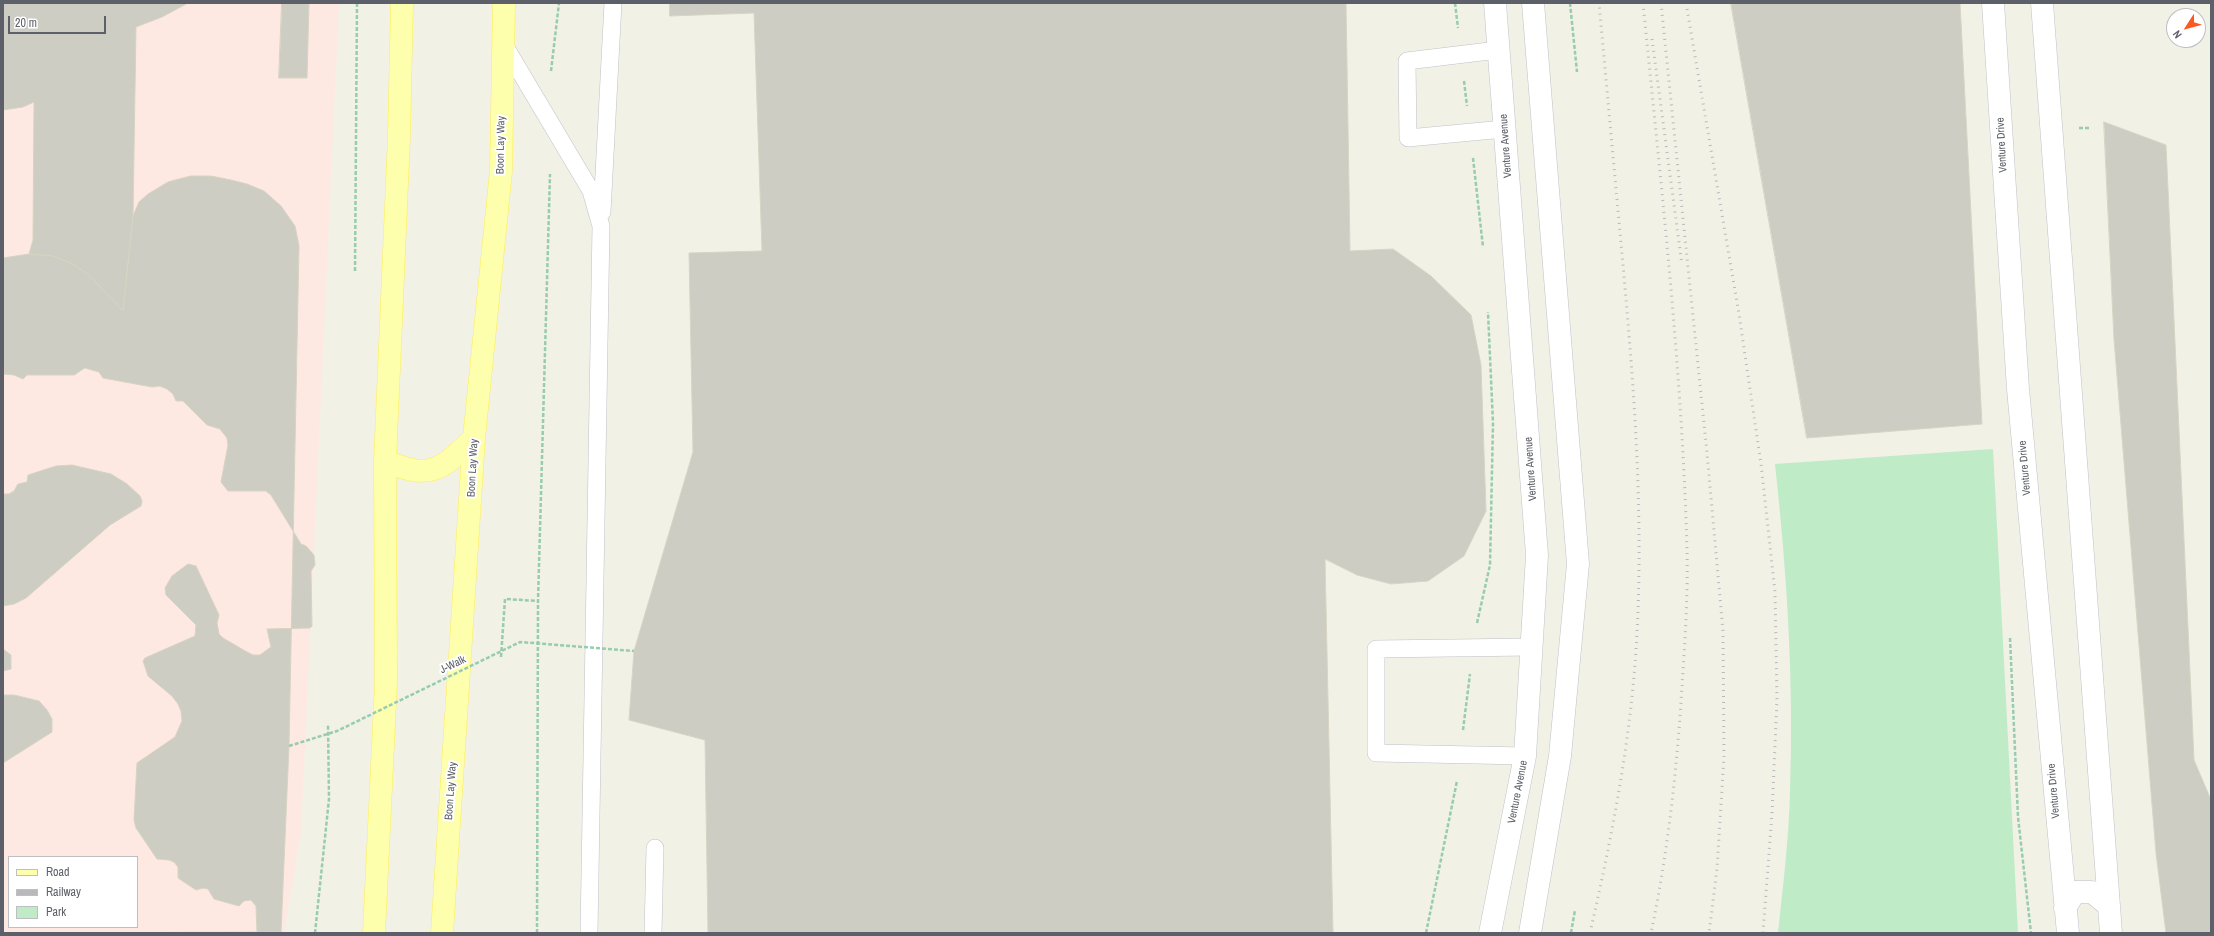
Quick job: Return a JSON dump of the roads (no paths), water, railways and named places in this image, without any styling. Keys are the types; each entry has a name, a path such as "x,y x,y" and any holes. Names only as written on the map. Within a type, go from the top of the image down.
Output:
{"main road":[{"path":"374,933 386,682 385,461 399,137 402,3"},
{"name":"Boon Lay Way","path":"442,933 474,438 501,171 504,3"},
{"path":"385,461 409,471 432,470 448,463 474,438"}],"street":[{"name":"Venture Avenue","path":"1490,933 1525,756 1537,555 1495,3"},
{"path":"1530,933 1560,756 1578,564 1533,3"},
{"name":"Venture Drive","path":"1993,3 2018,389 2068,933"},
{"path":"2042,3 2111,933"},
{"path":"2065,908 2075,892 2092,892 2108,905"}],"lane":[{"path":"589,933 601,226 613,3"},
{"path":"503,43 591,191 601,226"},
{"path":"1498,50 1407,61 1408,138 1504,129"},
{"path":"1525,756 1376,754 1376,649 1532,647"},
{"path":"653,933 655,848"}],"railway":[{"path":"1590,933 1611,833 1628,732 1635,664 1639,564 1639,514 1635,415 1599,3"},
{"path":"1643,3 1664,208 1676,345 1681,413 1687,550 1687,601 1680,717 1667,841 1651,933"},
{"path":"1661,3 1707,453 1723,631 1724,756 1717,869 1709,933"},
{"path":"1686,3 1739,314 1761,464 1775,592 1777,700 1772,813 1763,933"},
{"path":"1652,39 1682,265"}]}
